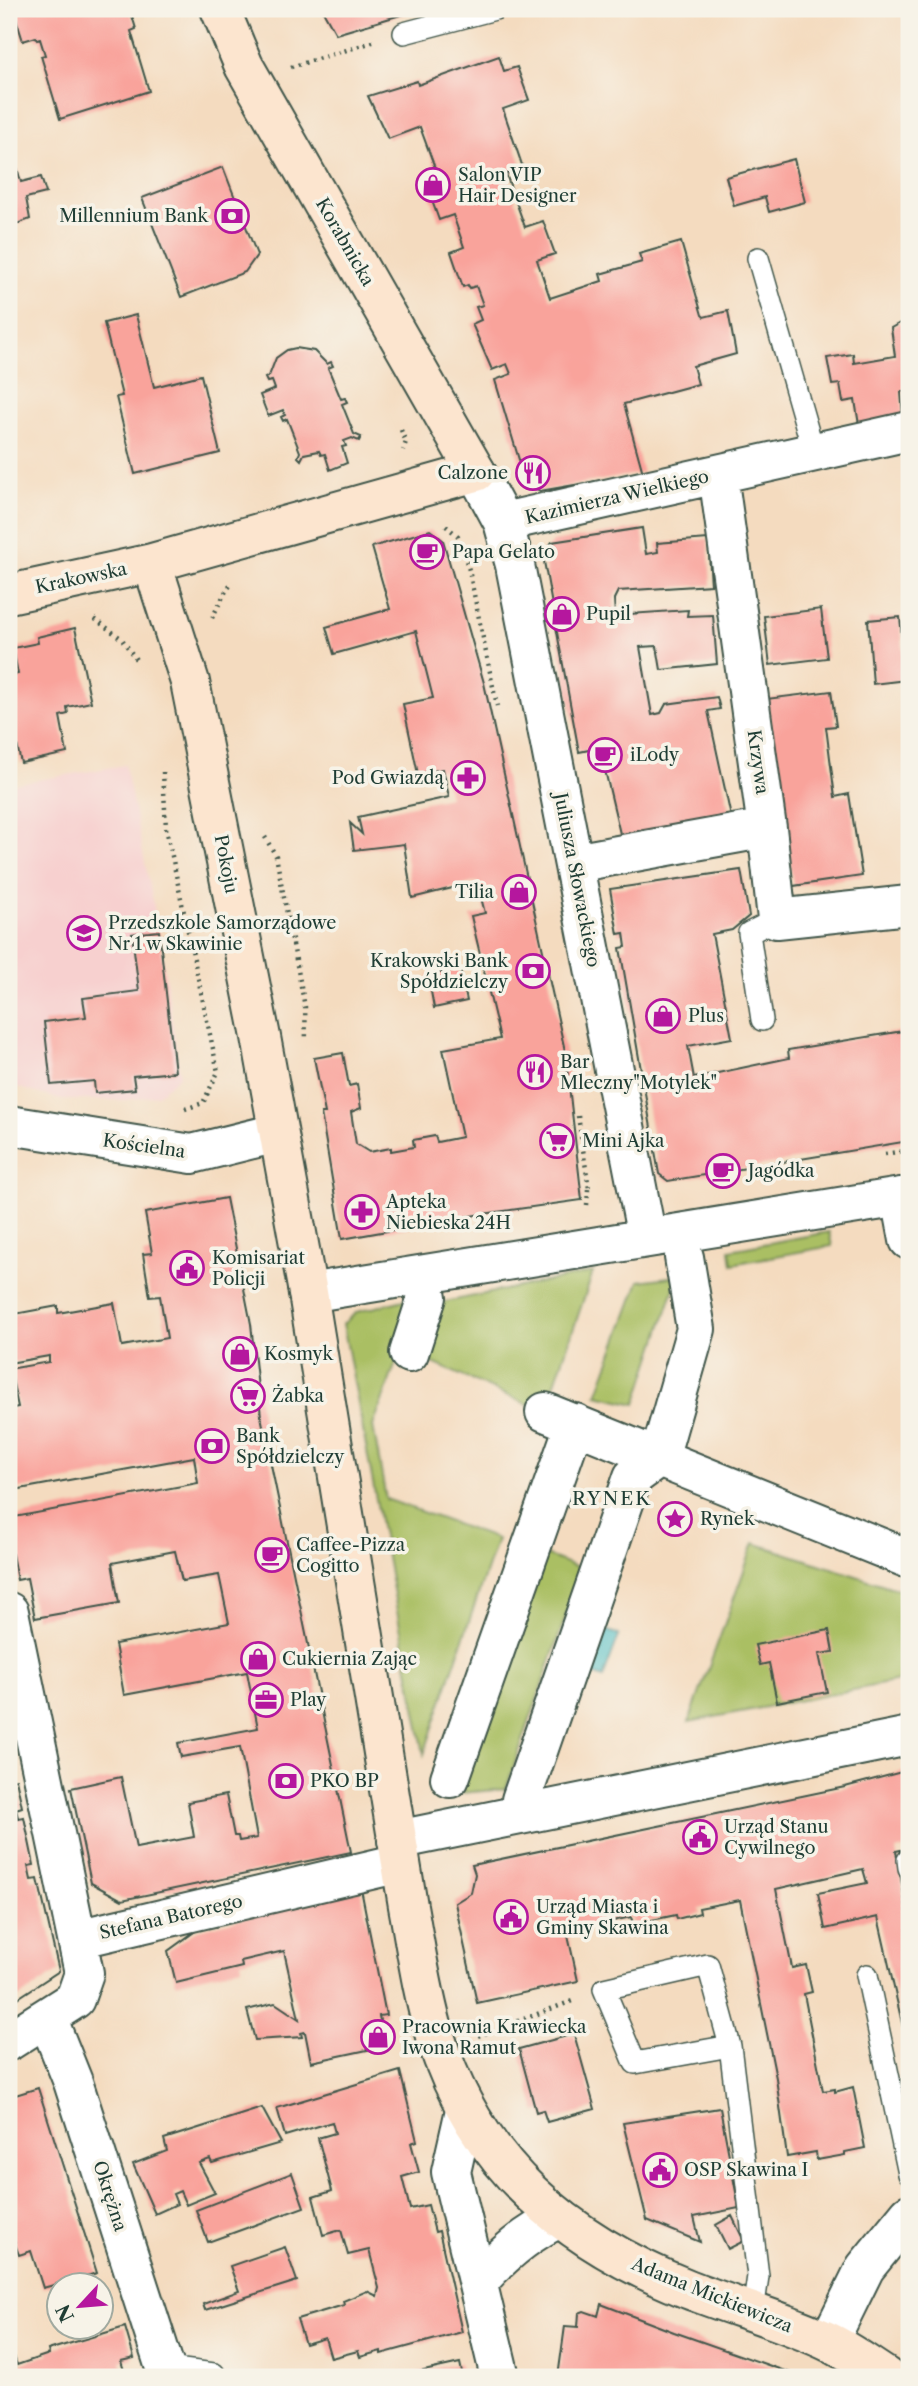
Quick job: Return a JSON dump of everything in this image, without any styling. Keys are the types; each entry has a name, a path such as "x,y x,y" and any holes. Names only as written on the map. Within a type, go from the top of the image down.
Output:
{"main road":[{"name":"Korabnicka","path":"222,9 244,66 476,472"},
{"path":"152,563 476,472"},
{"name":"Krakowska","path":"9,594 152,563"},
{"name":"Pokoju","path":"152,563 190,682 261,1037 308,1293"},
{"path":"308,1293 399,1852"},
{"name":"Adama Mickiewicza","path":"399,1852 429,2011 451,2078 465,2110 504,2165 526,2189 560,2218 628,2262 688,2288 829,2341 886,2377"}],"street":[{"name":"Kazimierza Wielkiego","path":"476,472 503,523 909,431"},
{"name":"Krzywa","path":"718,474 777,919"},
{"name":"Juliusza Słowackiego","path":"503,523 515,565 648,1238"},
{"path":"574,863 767,828"},
{"path":"777,919 909,905"},
{"name":"Kościelna","path":"9,1125 192,1154 277,1133"},
{"path":"308,1293 905,1193 909,1241"},
{"path":"522,1800 633,1477 659,1458 696,1329 684,1257"},
{"path":"409,1353 427,1297"},
{"path":"450,1778 560,1418 909,1559"},
{"path":"9,1612 77,1939"},
{"path":"399,1852 909,1736"},
{"name":"Stefana Batorego","path":"9,2041 75,1999 84,1973 77,1939 399,1852"},
{"name":"Okrężna","path":"47,2017 73,2082 168,2373"},
{"path":"465,2110 451,2172 500,2377"},
{"path":"829,2341 865,2267 909,2214"},
{"path":"478,2282 506,2252 538,2228 560,2218"}],"lane":[{"path":"404,33 495,9"},
{"path":"758,258 814,453"},
{"path":"762,1020 749,933 777,919"},
{"path":"730,2046 635,2063 604,1989 708,1965 730,2046 758,2276 753,2312"},
{"path":"867,1975 909,2174"},
{"path":"168,2373 214,2374 215,2377"}],"path":[{"path":"285,69 404,33"},
{"path":"435,526 447,526 458,536 469,570 497,706"},
{"path":"209,624 227,589 235,583"},
{"path":"86,617 94,618 117,634 138,664"},
{"path":"162,766 166,828 218,1072 203,1103 184,1110"},
{"path":"261,829 276,856 305,1007 307,1050"},
{"path":"577,1114 589,1189 587,1207 580,1213"},
{"path":"589,1189 636,1180"},
{"path":"478,2036 604,1989"}],"shaded area":[{"name":"Przedszkole Samorządowe Nr 1 w Skawinie","path":"125,765 159,931 180,1075 158,1095 126,1100 61,1100 9,1085 9,977 15,961 9,935 9,785"}],"green space":[{"path":"829,1232 832,1246 732,1264 730,1250"},
{"path":"593,1272 545,1412 401,1349 373,1426 386,1499 497,1539 424,1754 343,1324 357,1312 423,1295 445,1302"},
{"path":"678,1276 636,1404 597,1395 639,1281"},
{"path":"754,1543 909,1593 909,1679 689,1722"},
{"path":"538,1552 582,1569 506,1789 460,1793"}],"water":[{"path":"583,1621 619,1635 603,1678 567,1664"}],"building":[{"path":"13,9 130,9 136,29 131,31 149,91 60,119 41,56 45,55 40,39 37,40 36,37 23,41"},
{"path":"322,9 421,9 336,34"},
{"path":"499,56 504,71 517,67 529,100 503,109 523,168 506,174 525,227 543,221 555,254 537,260 550,298 602,281 600,274 642,262 639,254 681,242 702,315 704,317 728,311 736,354 693,366 698,384 624,404 643,473 540,491 526,483 495,380 511,374 507,364 492,370 472,324 481,320 476,307 483,305 476,286 463,287 451,252 464,247 453,215 439,220 426,184 439,179 420,127 388,139 368,96 417,81 418,85"},
{"path":"794,159 805,202 769,212 765,197 734,206 726,177"},
{"path":"16,164 21,182 41,177 46,193 26,198 30,219 9,227 9,167"},
{"path":"223,167 257,255 245,272 181,297 142,198"},
{"path":"136,315 154,387 201,375 220,453 135,474 116,397 122,396 104,323"},
{"path":"909,318 909,389 901,392 903,418 859,425 855,400 843,402 840,384 832,385 827,358 853,354 854,363 895,356 891,328"},
{"path":"296,348 314,351 327,364 331,362 333,366 328,368 341,399 345,398 347,402 342,404 354,434 361,437 359,441 352,438 344,441 346,446 342,447 347,463 330,470 325,454 321,455 319,451 304,454 301,460 298,457 300,452 287,419 283,421 281,417 285,415 283,410 268,416 260,395 275,389 272,381 267,382 265,378 269,376 276,358 287,350"},
{"path":"642,528 646,554 658,552 657,543 708,539 711,585 618,591 614,599 615,615 688,610 687,616 713,615 717,664 661,670 657,646 640,647 652,715 661,713 666,704 717,697 720,709 708,711 731,817 621,838 604,766 600,767 594,749 579,752 543,556 552,542"},
{"path":"430,530 443,540 484,683 565,1051 582,1200 476,1215 342,1239 321,1113 325,1113 314,1058 343,1053 349,1086 357,1084 361,1108 351,1112 356,1144 369,1152 391,1148 391,1151 414,1147 413,1140 435,1136 437,1142 462,1137 443,1049 500,1039 471,916 485,913 477,882 412,898 404,844 354,850 350,823 362,834 358,817 449,797 443,769 418,774 403,704 433,698 416,631 334,654 326,627 390,609 372,547"},
{"path":"821,609 827,658 770,665 764,616"},
{"path":"900,617 906,680 873,684 868,620"},
{"path":"75,628 91,702 67,707 68,714 60,716 67,753 21,763 9,708 9,676 18,674 13,648 38,643 37,637"},
{"path":"831,691 836,726 826,727 835,797 849,794 862,876 793,886 766,699"},
{"path":"741,870 749,916 732,930 712,934 732,1038 688,1046 694,1078 789,1058 788,1050 909,1030 909,1141 668,1181 659,1174 620,948 626,947 624,933 618,934 610,889"},
{"name":"Przedszkole Samorządowe Nr 1 w Skawinie","path":"159,931 175,1072 133,1076 135,1089 95,1093 94,1081 51,1085 44,1022 86,1017 83,998 139,991 132,934"},
{"path":"460,969 467,1001 434,1008 428,975"},
{"path":"226,1198 251,1324 261,1416 351,1852 122,1900 91,1883 71,1788 121,1777 136,1848 194,1837 188,1802 226,1795 234,1836 238,1836 239,1841 257,1838 240,1747 181,1757 178,1743 258,1728 247,1672 124,1695 115,1644 229,1623 219,1575 182,1581 175,1551 112,1563 119,1603 35,1618 27,1578 17,1580 9,1539 9,1518 198,1483 194,1457 9,1491 9,1409 18,1407 12,1379 9,1379 9,1369 49,1362 49,1356 9,1363 9,1315 58,1306 58,1313 114,1303 122,1346 167,1338 160,1296 150,1297 143,1254 152,1253 145,1213"},
{"path":"829,1630 833,1652 819,1654 827,1692 777,1702 769,1663 760,1665 755,1645"},
{"path":"9,1739 13,1756 9,1756"},
{"path":"909,1770 909,1848 896,1851 909,1923 909,2054 878,1917 825,1929 818,1893 867,1883 863,1869 776,1889 792,1968 806,1965 812,1992 804,1994 823,2091 835,2089 835,2092 853,2087 865,2148 817,2160 816,2152 787,2157 776,2078 740,1900 699,1908 700,1913 677,1919 676,1915 633,1924 631,1917 567,1931 578,1981 477,2003 455,1903 471,1893 475,1874 472,1865 845,1787"},
{"path":"16,1779 22,1807 16,1809 18,1818 24,1817 34,1865 28,1866 31,1880 38,1879 59,1971 9,2004 9,1780"},
{"path":"361,1889 386,2015 379,2016 386,2046 311,2062 305,2032 301,2033 302,2037 255,2040 247,2010 275,2003 299,2019 284,1951 241,1961 242,1967 176,1983 168,1951 197,1930"},
{"path":"574,2034 595,2109 547,2122 543,2110 536,2112 519,2049"},
{"path":"400,2071 417,2141 411,2143 419,2172 402,2177 410,2209 428,2205 435,2232 439,2231 462,2332 381,2354 381,2351 360,2357 358,2351 331,2358 325,2338 305,2344 297,2319 344,2305 343,2301 367,2291 377,2296 379,2288 369,2250 348,2255 341,2230 323,2235 313,2197 332,2191 318,2138 335,2133 332,2122 285,2136 277,2108"},
{"path":"38,2088 96,2270 46,2270 46,2287 43,2288 31,2251 19,2255 14,2241 9,2243 9,2097"},
{"path":"262,2108 281,2143 212,2163 210,2159 199,2163 215,2193 186,2205 180,2191 173,2194 177,2204 155,2214 133,2164 167,2151 164,2139"},
{"path":"720,2108 739,2208 694,2217 700,2242 647,2220 623,2123"},
{"path":"292,2173 304,2207 208,2242 196,2210"},
{"path":"732,2216 744,2241 728,2249 716,2225"},
{"path":"285,2247 297,2281 205,2310 203,2304 239,2291 230,2266"},
{"path":"601,2304 802,2377 558,2377 565,2326 578,2327 579,2313 584,2311 598,2316"},
{"path":"125,2327 134,2358 121,2361 126,2377 56,2377 55,2374 47,2377 9,2377 9,2357 14,2356 17,2365 49,2354 48,2350 81,2340 116,2340 116,2330"},
{"path":"460,2363 463,2377 420,2377 419,2372"}],"place":[{"name":"Salon VIP Hair Designer","path":"433,185"},
{"name":"Millennium Bank","path":"232,216"},
{"name":"Calzone","path":"533,473"},
{"name":"Papa Gelato","path":"427,552"},
{"name":"Pupil","path":"562,614"},
{"name":"iLody","path":"605,755"},
{"name":"Pod Gwiazdą","path":"468,778"},
{"name":"Tilia","path":"519,892"},
{"name":"Przedszkole Samorządowe Nr 1 w Skawinie","path":"84,933"},
{"name":"Krakowski Bank Spółdzielczy","path":"533,971"},
{"name":"Plus","path":"663,1016"},
{"name":"Bar Mleczny\"Motylek\"","path":"535,1072"},
{"name":"Mini Ajka","path":"557,1141"},
{"name":"Jagódka","path":"723,1171"},
{"name":"Apteka Niebieska 24H","path":"362,1212"},
{"name":"Komisariat Policji","path":"187,1268"},
{"name":"Kosmyk","path":"240,1354"},
{"name":"Żabka","path":"248,1396"},
{"name":"Bank Spółdzielczy","path":"212,1446"},
{"name":"Rynek","path":"675,1519"},
{"name":"Caffee-Pizza Cogitto","path":"272,1555"},
{"name":"Cukiernia Zając","path":"258,1659"},
{"name":"Play","path":"266,1700"},
{"name":"PKO BP","path":"286,1781"},
{"name":"Urząd Stanu Cywilnego","path":"700,1837"},
{"name":"Urząd Miasta i Gminy Skawina","path":"511,1917"},
{"name":"Pracownia Krawiecka Iwona Ramut","path":"378,2037"},
{"name":"OSP Skawina I","path":"660,2170"}],"district":[{"name":"RYNEK","path":"612,1498"}]}
